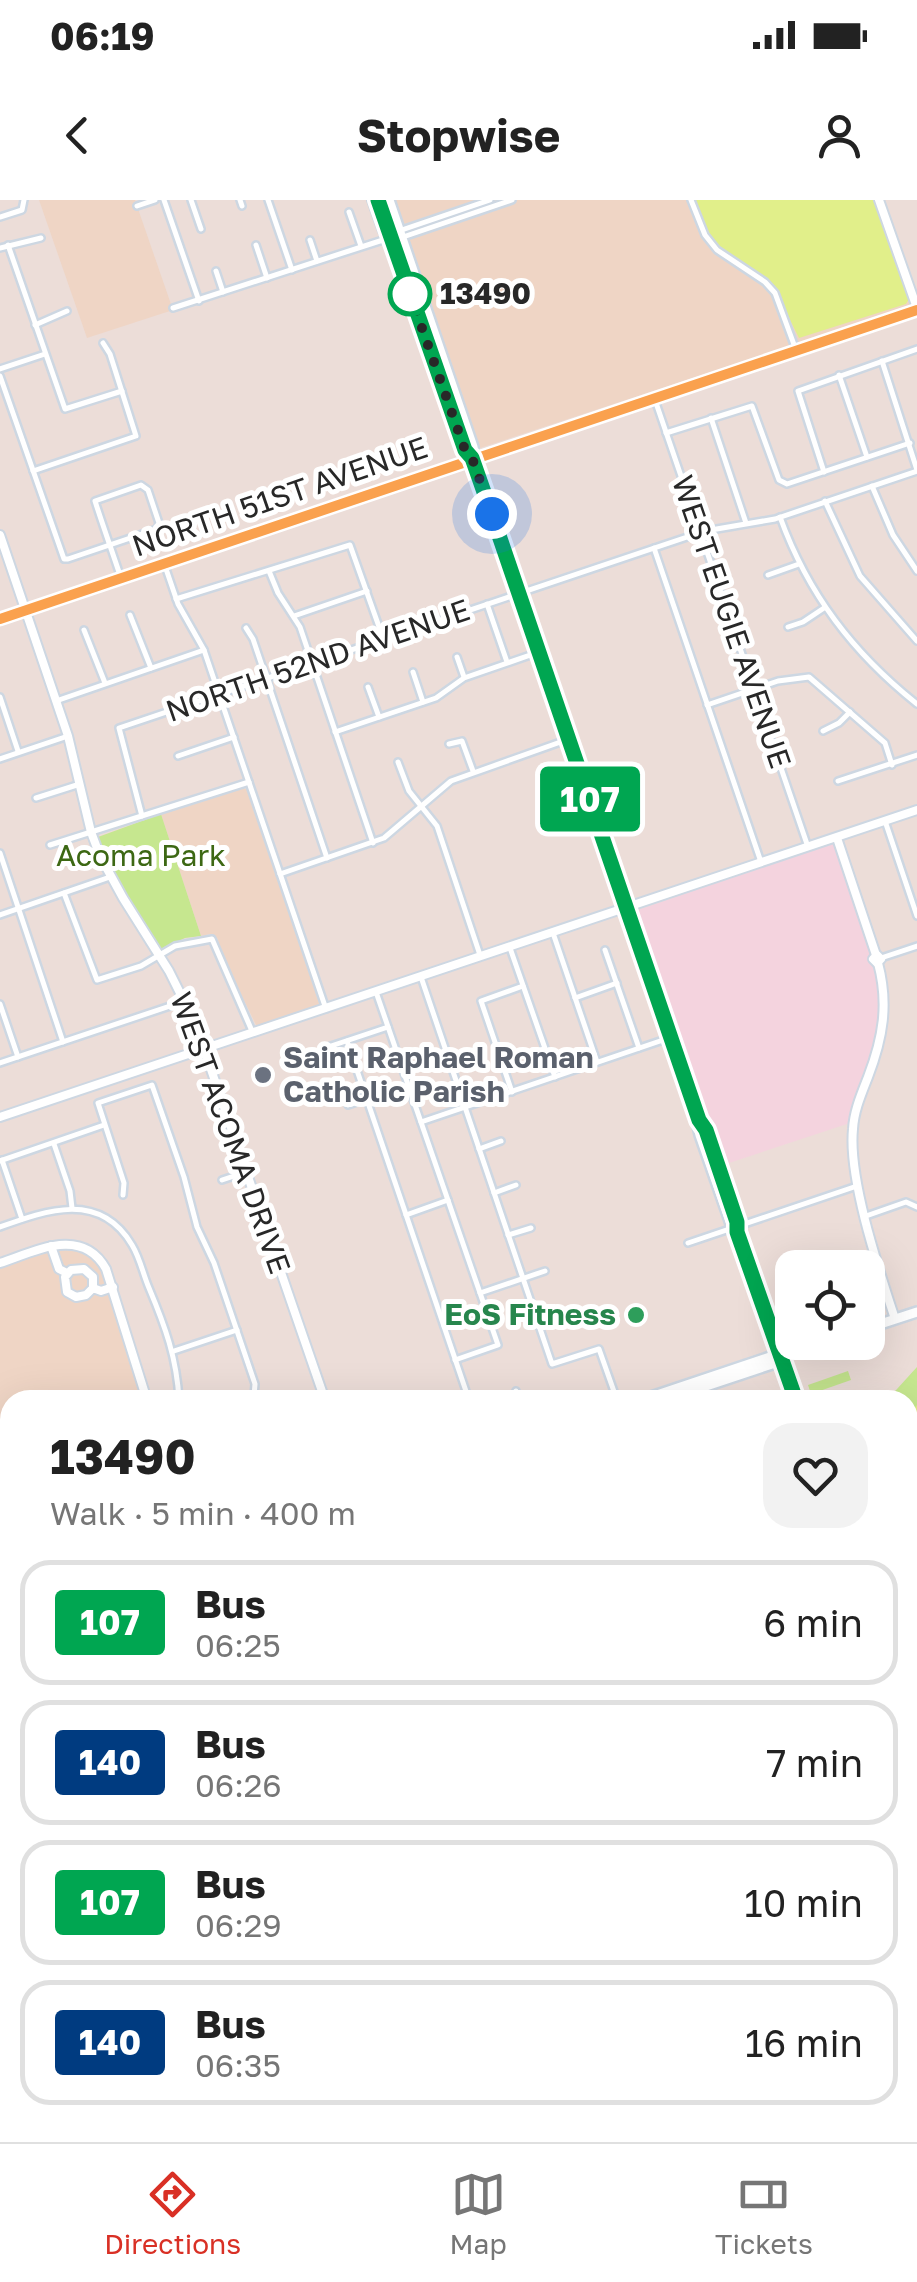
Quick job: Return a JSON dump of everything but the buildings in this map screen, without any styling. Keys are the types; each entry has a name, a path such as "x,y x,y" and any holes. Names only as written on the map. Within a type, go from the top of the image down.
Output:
{"main road":[{"path":"375,200 448,373 474,447 472,458"},
{"path":"389,200 392,235"},
{"path":"421,308 429,350 465,450 472,458 699,1120 702,1143 731,1224 736,1226"},
{"name":"NORTH 51ST AVENUE","path":"0,618 917,309"},
{"path":"429,350 436,352 448,373"},
{"path":"699,1120 706,1130 775,1342"},
{"path":"702,1143 709,1149 723,1180"},
{"path":"885,1322 917,1312"},
{"path":"689,1390 731,1370 775,1357"},
{"path":"693,1390 777,1360"},
{"path":"781,1360 792,1390"},
{"path":"716,1382 731,1370"}],"street":[{"path":"0,217 22,210 24,200"},
{"path":"137,206 156,200"},
{"path":"164,200 199,300"},
{"path":"191,200 201,229"},
{"path":"268,200 292,270"},
{"path":"173,308 485,203 512,200"},
{"path":"691,200 705,235 717,250 775,293 796,350"},
{"path":"879,200 917,309"},
{"path":"349,212 361,247"},
{"path":"42,238 4,247 65,409 122,391"},
{"path":"310,240 316,262"},
{"path":"256,245 267,278"},
{"path":"216,271 224,292"},
{"path":"35,325 67,311"},
{"path":"33,471 136,436 103,343"},
{"path":"824,472 798,391 917,349"},
{"path":"0,369 44,354"},
{"path":"882,361 917,470"},
{"path":"840,375 867,457"},
{"path":"0,376 64,559 110,545 159,527 144,485 95,501 110,545 121,578"},
{"name":"WEST EUGIE AVENUE","path":"654,398 808,847"},
{"path":"666,433 752,406 782,484 910,443"},
{"path":"710,418 746,523"},
{"name":"NORTH 52ND AVENUE","path":"142,816 119,728 700,532 780,517 917,470"},
{"path":"872,486 893,535 917,570"},
{"path":"825,501 860,576 917,641"},
{"path":"780,517 799,564 824,608 863,657 917,704"},
{"name":"WEST ACOMA DRIVE","path":"0,535 68,736 91,832 110,877 185,1001 322,1390"},
{"path":"176,598 350,545 383,639"},
{"path":"654,548 761,862"},
{"path":"164,564 176,598 204,650 326,1009"},
{"path":"768,575 799,564"},
{"path":"270,571 312,662 373,842"},
{"path":"294,616 367,591"},
{"path":"487,604 507,662"},
{"path":"788,627 824,608"},
{"path":"130,615 151,668"},
{"path":"246,628 327,858"},
{"path":"84,630 105,684"},
{"path":"56,700 204,650"},
{"path":"335,732 442,695 464,678 539,652"},
{"path":"457,656 464,678"},
{"path":"412,672 423,702"},
{"path":"707,705 784,679 809,678 884,744 892,765"},
{"path":"368,687 379,717"},
{"path":"0,697 19,752"},
{"path":"823,731 850,712"},
{"path":"0,759 68,736"},
{"path":"178,756 234,737"},
{"path":"280,874 389,836 446,784 569,739"},
{"path":"449,744 462,741 473,771"},
{"path":"838,780 917,755"},
{"path":"398,762 409,791 437,826 481,957"},
{"path":"50,845 249,782"},
{"path":"36,798 80,784"},
{"path":"0,1118 917,810"},
{"path":"886,822 917,916"},
{"path":"836,838 878,959 884,991 884,1026 854,1121 852,1154 857,1186 895,1319"},
{"path":"0,853 63,1042"},
{"path":"0,914 110,877"},
{"path":"64,893 97,980 141,966 175,946 212,939 253,1033"},
{"path":"553,932 598,1062"},
{"path":"878,959 917,946"},
{"path":"510,947 554,1077"},
{"path":"605,950 639,1048"},
{"path":"421,977 552,1364 599,1349 613,1390"},
{"path":"575,998 617,984"},
{"path":"512,1092 481,1002 523,986"},
{"path":"376,992 498,1345 456,1360"},
{"path":"0,1063 185,1001"},
{"path":"0,1004 18,1057"},
{"path":"328,1047 388,1027"},
{"path":"421,1122 671,1038"},
{"path":"346,1041 466,1390"},
{"path":"123,1195 124,1183 98,1103 152,1085 254,1390"},
{"path":"348,1105 366,1099"},
{"path":"22,1219 1,1160 104,1125"},
{"path":"479,1149 501,1141"},
{"path":"54,1142 72,1208"},
{"path":"222,1180 246,1172"},
{"path":"494,1193 516,1185"},
{"path":"688,1243 857,1186"},
{"path":"406,1215 448,1200"},
{"path":"866,1216 910,1202 917,1207"},
{"path":"0,1226 51,1210 72,1208 110,1221 132,1244 174,1350 176,1390"},
{"path":"508,1235 531,1228"},
{"path":"0,1263 68,1244 88,1250 102,1261 142,1390"},
{"path":"51,1246 59,1269 67,1273"},
{"path":"67,1273 76,1268 86,1270 93,1277 93,1288"},
{"path":"480,1293 545,1271"},
{"path":"67,1273 65,1287 71,1295 81,1297 93,1288"},
{"path":"93,1288 101,1291 112,1287"},
{"path":"538,1321 559,1314"},
{"path":"174,1350 237,1330"}],"shaded area":[{"path":"39,200 135,200 173,310 87,338"},
{"path":"391,200 878,200 914,305 477,449"},
{"path":"243,788 248,790 319,1003 318,1007 257,1027 219,949 218,939 210,934 201,936 161,814"},
{"path":"831,843 836,846 876,969 881,1006 873,1053 850,1123 720,1166 635,911"},
{"path":"62,1246 79,1248 95,1257 104,1272 137,1375 138,1390 0,1390 0,1266"}],"green space":[{"path":"693,200 875,200 909,299 906,304 799,338 774,288 714,243 703,228"},
{"name":"Acoma Park","path":"161,814 201,936 185,938 164,948 160,948 112,871 98,837"},
{"path":"917,1367 917,1390 896,1390"},
{"path":"848,1371 851,1380 822,1390 810,1390 808,1385"}],"bus line":[{"name":"107","path":"378,200 465,450 472,458 491,512 792,1390"}],"place":[{"name":"13490","path":"410,294"},
{"name":"Saint Raphael Roman Catholic Parish","path":"263,1075"},
{"name":"EoS Fitness","path":"636,1315"}],"route":[{"path":"410,294 492,514"}]}
